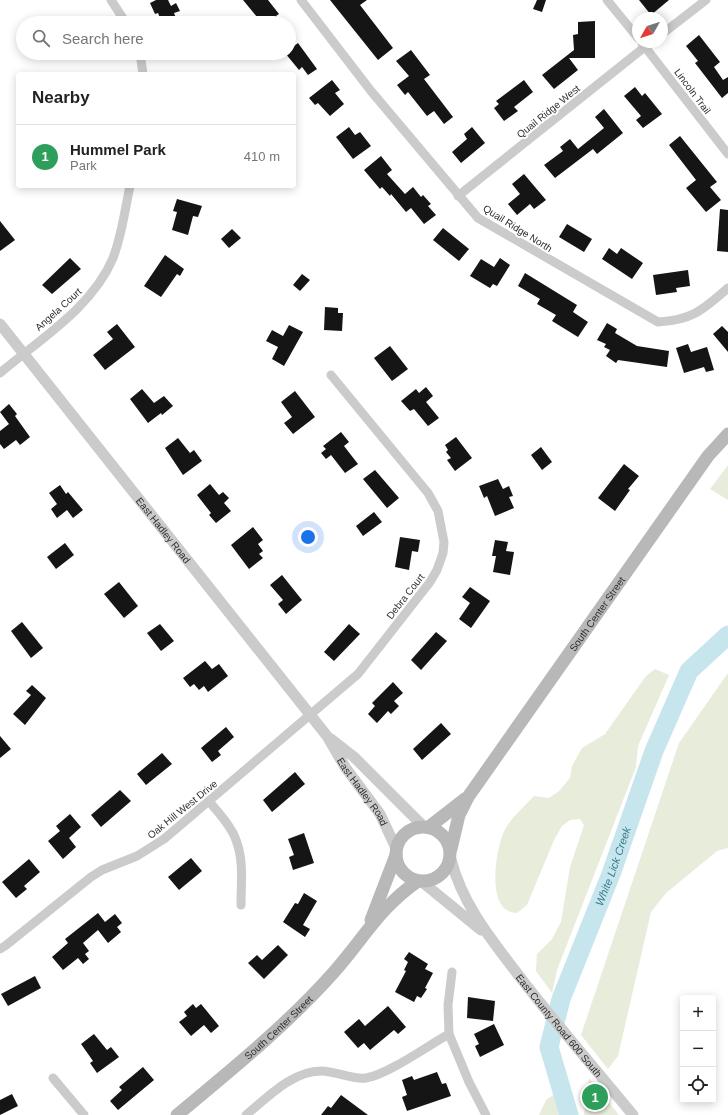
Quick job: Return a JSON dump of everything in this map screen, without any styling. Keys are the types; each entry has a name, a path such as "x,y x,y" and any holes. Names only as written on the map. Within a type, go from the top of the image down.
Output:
{"main road":[{"name":"South Center Street","path":"451,854 460,815 468,796 704,462 728,434"},
{"name":"South Center Street","path":"426,826 468,796"},
{"path":"426,826 443,835 451,854 446,869 438,877 419,881 410,878 402,872 398,864 396,852 398,842 406,832 417,827 426,826"},
{"name":"South Center Street","path":"368,927 396,852"},
{"name":"South Center Street","path":"176,1115 245,1059 298,1009 334,971 368,927 395,897 419,881"}],"street":[{"path":"112,0 122,16"},
{"name":"Quail Ridge North","path":"301,0 371,91 478,218 658,322 675,321 690,317 728,288"},
{"path":"607,0 632,31"},
{"path":"668,29 706,0"},
{"name":"Quail Ridge West","path":"458,196 641,48"},
{"name":"Lincoln Trail","path":"649,48 728,154"},
{"path":"141,60 144,72"},
{"name":"Angela Court","path":"0,373 76,311 89,297 113,258 118,243 130,188"},
{"name":"East Hadley Road","path":"0,324 327,736 345,767 382,817 396,852"},
{"name":"Debra Court","path":"311,716 358,674 430,582 443,553 444,542 438,511 428,493 331,375"},
{"name":"Oak Hill West Drive","path":"0,949 6,946 91,877 102,870 152,847 311,716"},
{"name":"East Hadley Road","path":"327,736 354,756 426,826"},
{"path":"209,801 225,821 236,839 241,857 241,905"},
{"name":"East County Road 600 South","path":"451,854 459,886 486,934 633,1115"},
{"name":"East County Road 600 South","path":"419,881 486,934"},
{"path":"452,972 448,1005 449,1034 469,1082 486,1115"},
{"path":"246,1115 288,1082 301,1076 322,1071 364,1078 379,1075 449,1034"},
{"path":"53,1078 84,1115"}],"green space":[{"path":"728,465 728,500 710,489"},
{"path":"655,669 669,675 638,746 636,767 557,970 552,993 536,971 537,954 552,939 561,922 570,867 584,825 580,819 570,820 562,826 554,840 527,905 517,913 507,910 501,903 497,893 495,881 497,854 500,843 505,829 534,796 549,798 559,791 570,778 572,766 582,748 605,734 646,676"},
{"path":"728,673 728,848 717,851 666,893 651,912 618,1056 608,1069 581,1035 679,743"},
{"path":"589,1078 619,1115 584,1115"},
{"path":"556,1093 559,1115 539,1115 546,1100"}],"building":[{"path":"156,0 168,0 171,6 176,3 180,11 174,13 175,16 159,16 158,13 155,14 150,3"},
{"path":"243,0 268,0 279,14 276,16 256,16"},
{"path":"330,0 367,0 360,5 393,48 378,60"},
{"path":"537,0 546,0 542,12 533,9"},
{"path":"639,0 669,0 655,12 649,12"},
{"path":"595,21 595,58 569,58 578,70 554,89 542,75 574,50 573,35 578,34 578,22"},
{"path":"699,35 720,62 714,67 723,80 728,77 728,93 722,98 695,63 698,61 686,46"},
{"path":"298,43 317,69 308,75 302,67 299,70 291,60 296,60 296,45"},
{"path":"411,50 430,75 424,79 453,117 444,124 434,111 427,116 408,92 405,95 397,85 409,76 396,61"},
{"path":"332,80 340,90 335,93 344,104 330,116 318,103 315,105 309,98"},
{"path":"524,80 533,92 514,107 518,111 504,121 494,108 499,104 496,101"},
{"path":"635,87 642,96 645,93 662,114 643,128 636,120 641,116 624,96"},
{"path":"604,109 623,133 597,154 593,149 555,178 544,165 563,151 560,147 570,139 578,149 604,128 595,117"},
{"path":"349,127 355,135 360,132 371,146 353,159 336,137"},
{"path":"472,127 485,143 461,163 452,152 467,139 464,134"},
{"path":"680,136 717,182 710,187 721,200 706,212 686,188 696,180 669,145"},
{"path":"381,156 392,170 387,174 405,194 413,187 421,197 423,195 431,204 428,206 436,215 424,224 411,208 406,212 391,194 390,196 382,187 380,189 364,170"},
{"path":"524,174 546,200 534,209 530,204 517,215 508,204 520,194 512,184"},
{"path":"177,199 202,206 198,217 193,216 188,235 172,230 177,212 173,211"},
{"path":"720,209 728,210 728,252 717,251"},
{"path":"0,221 15,240 0,251"},
{"path":"567,224 592,239 584,252 559,237"},
{"path":"443,228 469,249 459,261 433,240"},
{"path":"232,229 241,238 229,248 221,239"},
{"path":"609,248 617,254 621,248 643,263 632,279 602,259"},
{"path":"165,255 184,269 180,276 177,274 161,297 144,286"},
{"path":"70,258 81,269 52,294 42,285"},
{"path":"500,258 510,265 497,286 493,284 490,288 470,276 481,259 494,267"},
{"path":"688,270 690,286 676,288 677,292 656,295 653,275"},
{"path":"525,273 577,305 573,312 588,322 578,337 552,321 556,315 537,304 540,299 518,286"},
{"path":"302,274 310,280 300,291 293,285"},
{"path":"325,307 338,308 338,313 343,313 342,331 324,330"},
{"path":"607,323 617,329 615,333 637,346 669,351 667,367 618,360 616,363 606,356 610,350 604,347 606,344 597,340"},
{"path":"117,324 135,347 105,370 93,355 113,339 107,332"},
{"path":"289,325 303,332 284,366 272,359 278,347 266,341 272,330 283,336"},
{"path":"722,326 728,332 728,352 713,334"},
{"path":"688,344 691,352 707,347 714,370 706,372 704,367 684,373 676,348"},
{"path":"390,346 408,369 392,381 374,358"},
{"path":"426,387 433,396 426,402 439,418 428,426 414,409 410,411 401,401 416,389 419,393"},
{"path":"142,389 154,403 164,396 173,406 162,415 161,413 148,423 130,399"},
{"path":"295,391 315,417 293,434 284,423 292,417 281,402"},
{"path":"9,404 17,414 15,416 30,437 20,445 16,440 4,449 0,444 0,431 9,424 0,412"},
{"path":"341,432 349,442 344,446 358,464 345,473 331,455 326,459 321,453 326,449 323,446"},
{"path":"456,437 472,458 455,471 447,460 451,458 446,452 448,450 445,445"},
{"path":"178,438 190,453 194,450 202,461 183,475 165,448"},
{"path":"541,447 552,462 542,470 531,455"},
{"path":"624,464 639,476 628,489 630,490 615,511 598,498"},
{"path":"375,470 399,498 387,508 363,479"},
{"path":"498,479 503,489 509,486 513,496 509,497 514,508 495,516 487,496 484,498 479,486"},
{"path":"210,484 219,495 223,492 229,498 224,503 231,511 216,523 209,515 211,513 197,495"},
{"path":"60,485 66,494 68,492 83,510 73,518 67,510 57,518 51,509 57,504 49,493"},
{"path":"374,512 382,522 363,536 356,526"},
{"path":"253,527 263,540 258,544 263,551 259,554 263,558 249,569 231,545"},
{"path":"400,537 420,540 418,552 412,551 409,570 395,567"},
{"path":"495,540 508,542 506,551 514,552 510,575 493,572 496,556 492,556"},
{"path":"65,543 74,555 56,569 47,557"},
{"path":"282,575 302,600 286,614 278,604 283,600 270,585"},
{"path":"119,582 138,606 124,618 104,594"},
{"path":"470,587 490,601 471,628 459,619 470,603 462,597"},
{"path":"22,622 43,648 31,658 11,631"},
{"path":"160,624 174,641 161,651 147,633"},
{"path":"349,624 360,634 334,661 324,652"},
{"path":"436,632 447,641 421,670 411,660"},
{"path":"205,661 212,669 219,664 228,676 208,692 204,686 199,690 194,684 190,687 183,678"},
{"path":"393,682 403,693 394,701 399,706 391,714 388,711 377,723 368,714 375,706 372,703"},
{"path":"32,685 46,698 25,725 13,714 31,695 26,691"},
{"path":"441,723 451,734 422,760 413,749"},
{"path":"226,727 234,737 218,751 221,755 212,762 201,748"},
{"path":"0,736 11,749 0,758"},
{"path":"162,753 172,764 146,785 137,774"},
{"path":"295,772 305,784 272,812 263,800"},
{"path":"120,790 131,801 101,827 91,815"},
{"path":"70,814 81,827 69,838 76,847 63,859 48,841 60,831 56,826"},
{"path":"304,833 314,863 293,870 289,857 294,855 288,839"},
{"path":"191,858 202,871 179,890 168,877"},
{"path":"29,859 40,872 24,886 27,889 16,898 2,882"},
{"path":"304,893 317,901 303,925 310,929 305,937 283,922 295,903 298,904"},
{"path":"98,913 105,922 115,914 122,923 117,927 121,932 108,943 98,930 83,943 89,951 85,954 89,959 83,964 78,958 63,970 52,957 68,943 65,939"},
{"path":"278,945 288,955 264,979 248,963 257,955 262,960"},
{"path":"409,952 428,964 425,969 433,973 425,988 427,989 421,998 417,996 414,1002 395,992 406,971 404,970 408,962 404,959"},
{"path":"35,976 41,988 8,1006 1,994"},
{"path":"468,997 495,1001 493,1021 467,1018"},
{"path":"193,1004 196,1008 201,1004 219,1026 211,1033 204,1025 191,1036 179,1022 187,1016 184,1012"},
{"path":"388,1006 406,1027 398,1034 394,1030 370,1050 364,1043 358,1048 344,1032 359,1019 365,1026"},
{"path":"494,1024 504,1045 480,1057 475,1046 479,1044 474,1034"},
{"path":"94,1034 107,1050 111,1047 119,1057 97,1073 90,1063 93,1061 81,1044"},
{"path":"143,1067 154,1080 118,1110 110,1101 122,1090 119,1087"},
{"path":"437,1072 442,1084 446,1083 451,1096 407,1111 402,1097 407,1095 402,1080 412,1076 414,1080"},
{"path":"12,1094 18,1106 0,1115 0,1100"},
{"path":"341,1095 368,1115 321,1115 328,1106 331,1108"}],"waterway":[{"name":"White Lick Creek","path":"569,1115 549,1047 561,999 611,874 654,751 689,671 728,635"}],"place":[{"name":"Hummel Park","path":"595,1097"}]}
